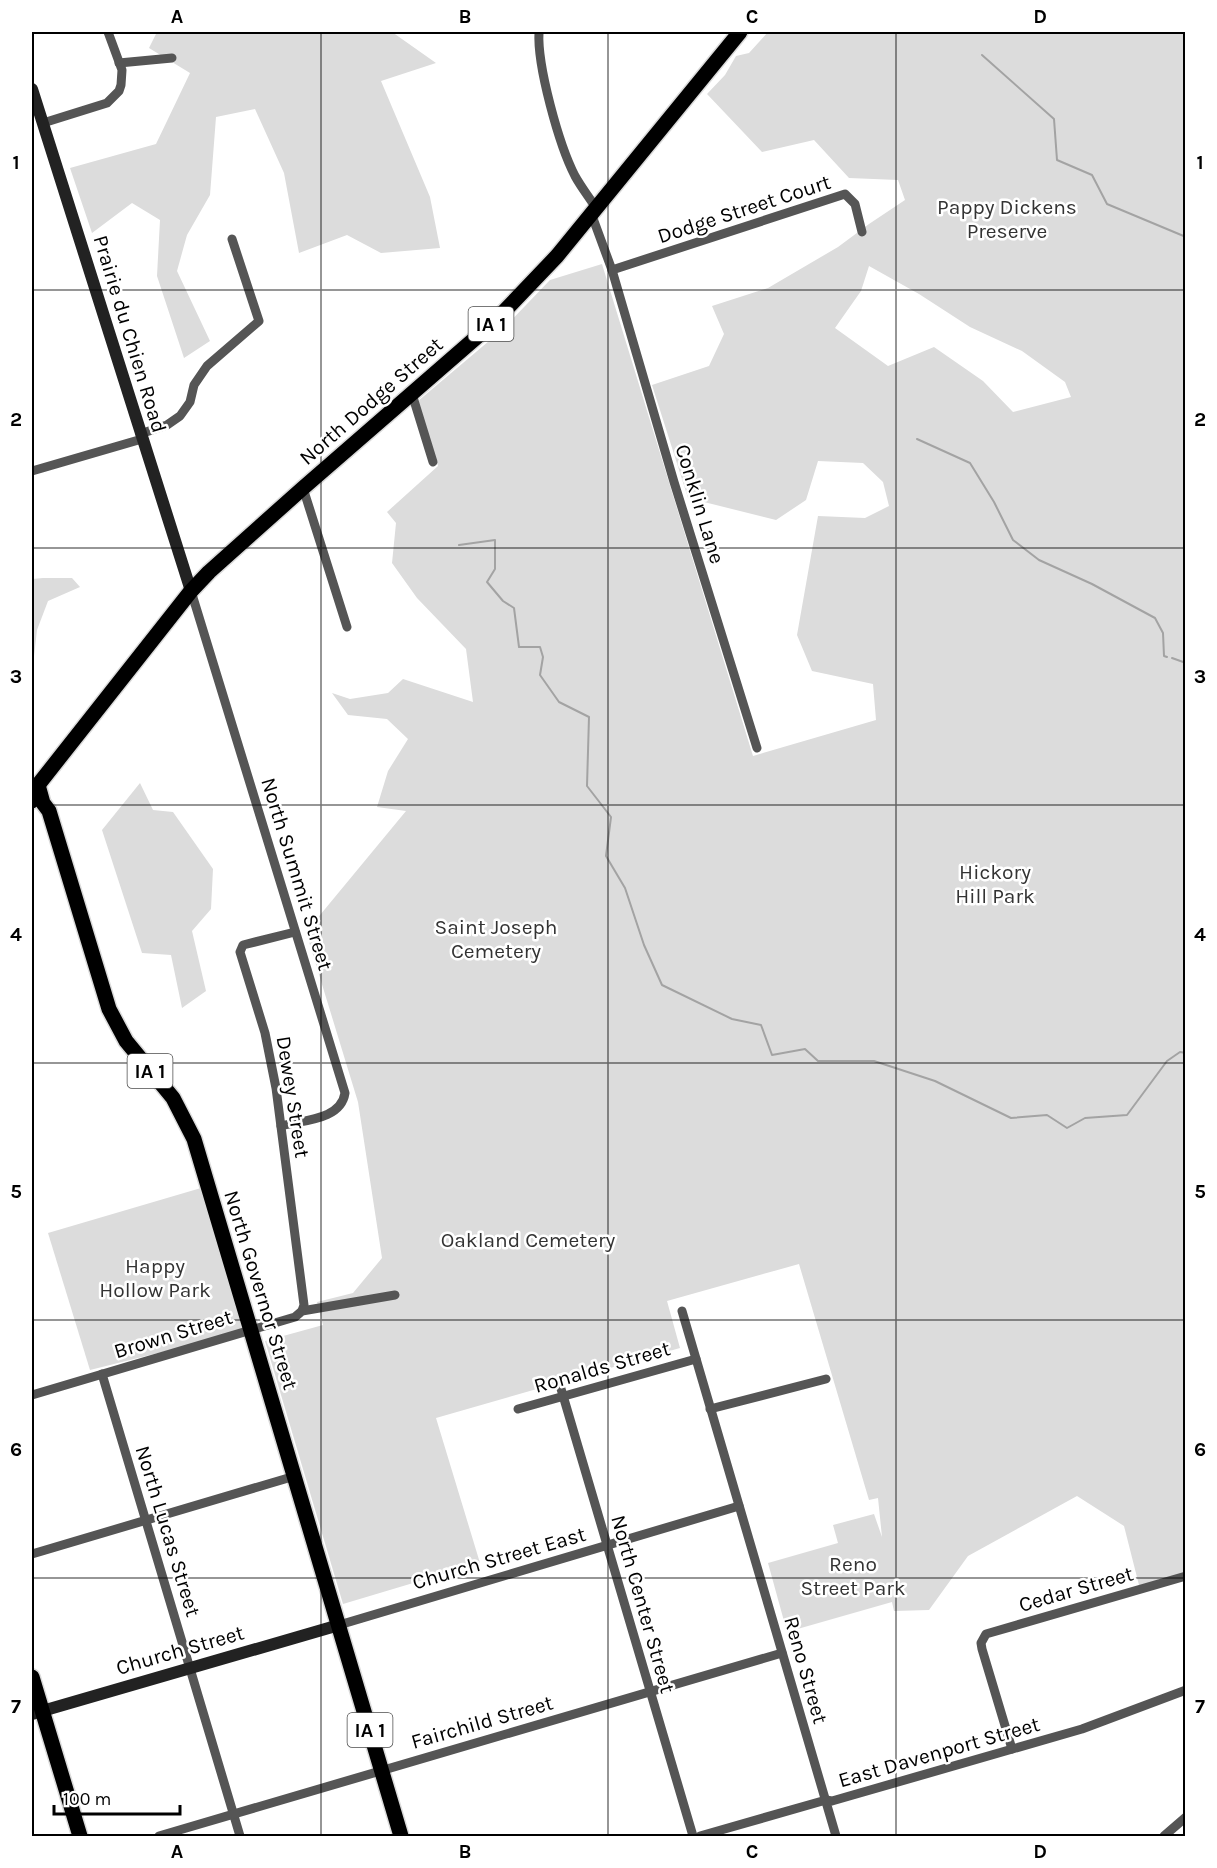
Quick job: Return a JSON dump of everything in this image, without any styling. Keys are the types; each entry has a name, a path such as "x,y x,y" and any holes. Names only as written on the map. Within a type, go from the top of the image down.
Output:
{"main road":[{"name":"North Dodge Street","path":"32,801 34,782 50,770 191,591 209,572 303,488 494,322 557,256 740,32"},
{"path":"32,813 40,810 50,811 50,770"},
{"name":"North Governor Street","path":"34,782 43,803 50,811 109,1010 142,1063 173,1098 194,1139 401,1836"},
{"path":"32,1677 37,1712 80,1836"}],"street":[{"path":"43,123 107,103 114,98 122,85 122,77 108,32"},
{"name":"Conklin Lane","path":"539,32 542,66 562,144 594,210 674,482 757,748"},
{"path":"119,63 172,58"},
{"name":"Prairie du Chien Road","path":"32,89 191,591"},
{"name":"Dodge Street Court","path":"612,270 845,194 855,204 862,232"},
{"path":"32,471 141,436 167,425 180,416 190,402 194,385 207,366 259,321 232,240"},
{"path":"412,394 433,462"},
{"path":"303,488 347,627"},
{"name":"North Summit Street","path":"191,591 345,1093 342,1103 332,1113 281,1126"},
{"name":"Dewey Street","path":"295,932 243,945 240,952 268,1047 281,1126 304,1305 302,1311"},
{"name":"Brown Street","path":"32,1395 295,1317 302,1311 394,1295"},
{"name":"Reno Street","path":"682,1311 836,1836"},
{"name":"Ronalds Street","path":"518,1409 696,1359"},
{"name":"North Lucas Street","path":"102,1374 240,1836"},
{"path":"710,1409 826,1378"},
{"name":"North Center Street","path":"559,1382 693,1836"},
{"path":"32,1554 295,1476"},
{"name":"Church Street East","path":"339,1625 739,1506"},
{"name":"Cedar Street","path":"1012,1749 981,1643 986,1634 1185,1576"},
{"name":"Church Street","path":"37,1712 339,1625"},
{"name":"Fairchild Street","path":"159,1836 782,1653"},
{"name":"East Davenport Street","path":"700,1836 826,1800 832,1802 1082,1729 1185,1690"},
{"path":"1164,1836 1185,1817"}],"green space":[{"path":"157,32 392,32 436,63 381,81 430,197 440,248 381,253 347,235 299,253 284,173 255,109 216,117 210,195 187,235 177,271 210,341 184,358 157,276 160,220 132,203 92,233 70,168 156,144 190,73 149,48"},
{"path":"768,32 1185,32 1185,1576 1140,1589 1124,1526 1077,1496 968,1556 929,1610 894,1611 892,1602 787,1632 768,1563 838,1543 833,1525 874,1514 882,1537 878,1498 869,1500 799,1264 667,1301 680,1348 436,1418 480,1563 343,1604 265,1341 323,1325 317,1302 353,1293 382,1258 358,1102 306,932 406,811 377,807 388,771 408,739 387,719 348,715 332,693 350,699 388,693 403,679 473,702 466,649 417,598 392,563 396,523 387,512 438,466 418,401 502,330 550,280 602,264 753,756 876,720 873,684 812,671 797,635 818,516 865,518 889,506 883,482 863,463 818,461 806,500 776,520 688,498 652,385 709,366 724,334 712,306 768,288 838,247 905,200 898,180 849,178 814,140 762,152 707,94 725,75 736,56 749,53","holes":["869,266 919,294 970,327 1022,351 1065,382 1071,397 1013,412 983,381 934,347 888,366 835,328 861,291"]},
{"path":"72,578 80,587 48,601 37,630 32,674 32,579"},
{"path":"140,783 153,810 173,812 213,869 211,909 192,931 206,991 182,1008 171,955 142,953 102,830"},
{"name":"Happy Hollow Park","path":"201,1188 250,1330 90,1370 48,1233"}],"waterway":[{"path":"982,55 1054,119 1057,160 1092,175 1107,204 1186,237"},
{"path":"917,439 970,463 994,502 1013,540 1039,560 1092,584 1155,618 1163,633 1164,656 1167,657"},
{"path":"459,545 495,540 495,569 487,582 503,601 514,608 519,647 540,647 543,657 540,675 559,702 589,717 587,786 611,817 606,856 625,888 644,945 662,985 732,1019 761,1025 772,1055 805,1049 818,1061 874,1061 935,1081 1011,1118 1047,1115 1067,1128 1085,1118 1127,1115 1167,1061 1180,1052 1186,1053"},
{"path":"1172,658 1186,663"}],"park label":[{"name":"Pappy Dickens Preserve","path":"1007,219"},
{"name":"Hickory Hill Park","path":"995,884"},
{"name":"Saint Joseph Cemetery","path":"496,939"},
{"name":"Oakland Cemetery","path":"528,1240"},
{"name":"Reno Street Park","path":"853,1576"}]}
